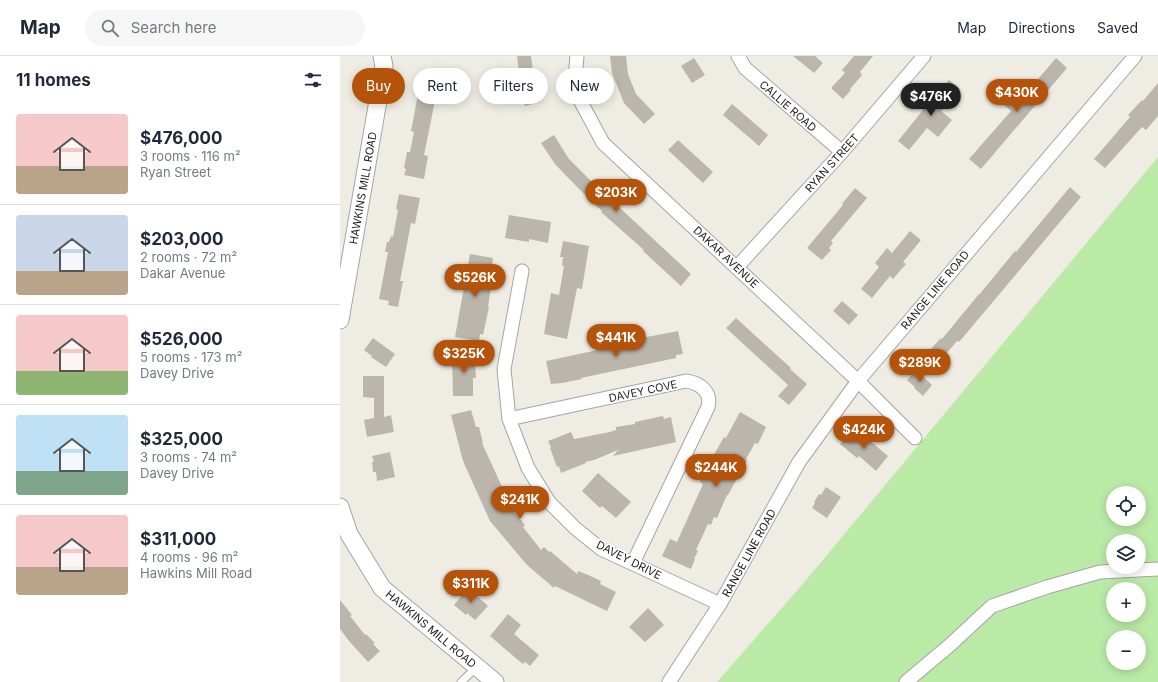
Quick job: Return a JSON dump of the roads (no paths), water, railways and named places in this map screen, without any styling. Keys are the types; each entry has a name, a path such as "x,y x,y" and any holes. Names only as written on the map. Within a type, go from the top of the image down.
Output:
{"street":[{"name":"HAWKINS MILL ROAD","path":"340,320 384,66 382,56"},
{"name":"DAKAR AVENUE","path":"577,56 574,89 603,143 858,381 915,438"},
{"name":"CALLIE ROAD","path":"738,56 745,68 842,152"},
{"name":"RYAN STREET","path":"737,267 842,152 924,56"},
{"name":"RANGE LINE ROAD","path":"669,682 720,604 799,462 858,381 1135,56"},
{"name":"DAVEY DRIVE","path":"522,271 504,369 509,419 528,468 549,502 575,528 601,549 720,604"},
{"name":"DAVEY COVE","path":"509,419 686,382 694,383 708,394 708,407 633,563"},
{"name":"HAWKINS MILL ROAD","path":"340,507 349,534 382,588 495,682"},
{"path":"906,682 950,645 992,606 1047,587 1100,572 1158,569"}],"lane":[{"path":"461,682 477,667"}]}
